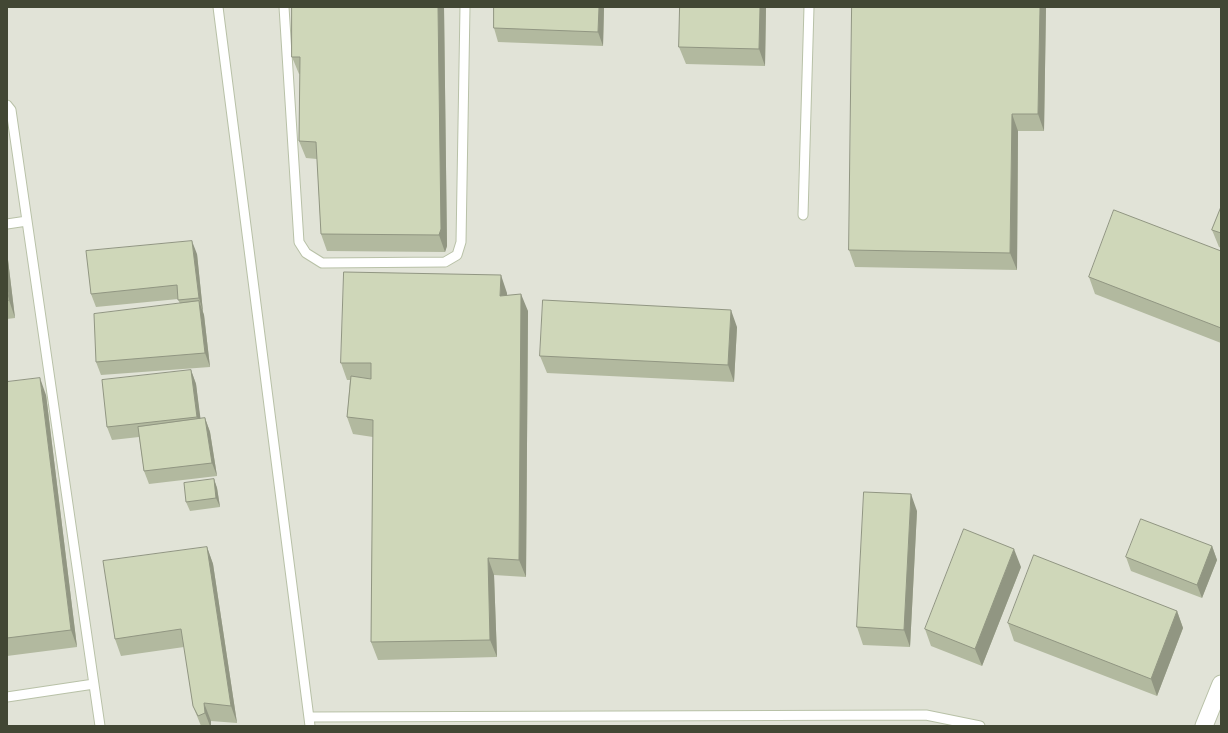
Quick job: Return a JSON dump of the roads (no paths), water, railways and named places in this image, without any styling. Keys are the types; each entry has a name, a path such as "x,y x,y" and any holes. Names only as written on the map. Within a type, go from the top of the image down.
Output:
{"street":[{"path":"1204,726 1221,684"}],"lane":[{"path":"218,7 310,722 926,714 980,726"},
{"path":"284,7 299,242 306,253 322,263 445,262 457,255 461,242 464,7"},
{"path":"803,215 809,7"},
{"path":"7,105 11,110 100,726"},
{"path":"7,224 27,221"},
{"path":"7,697 94,684"}]}
